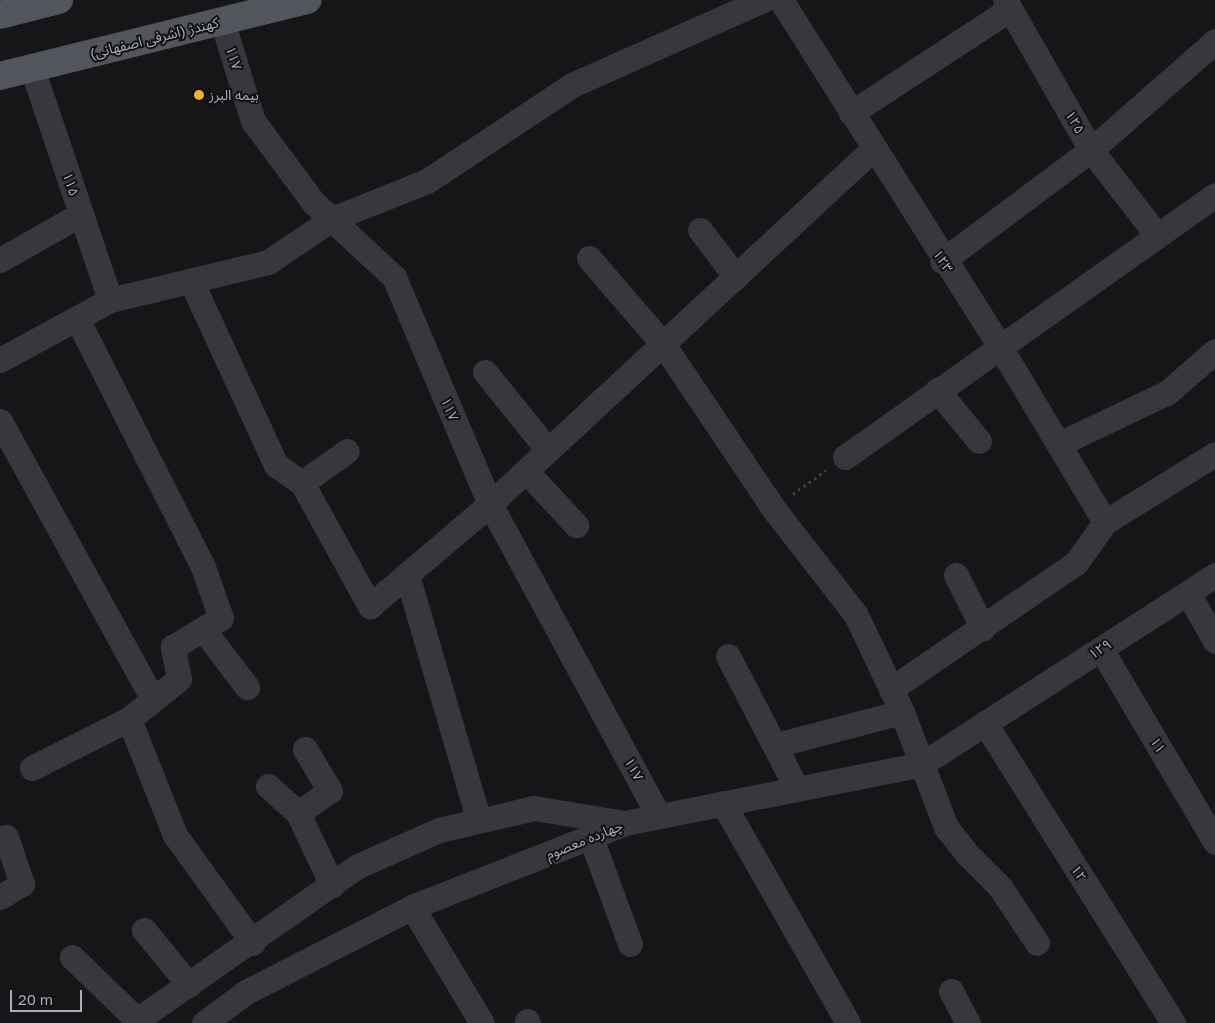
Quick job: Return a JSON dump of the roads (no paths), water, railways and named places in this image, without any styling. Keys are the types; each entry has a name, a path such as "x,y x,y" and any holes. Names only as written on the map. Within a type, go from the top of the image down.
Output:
{"main road":[{"path":"0,15 59,0"},
{"name":"کهندژ (اشرفی اصفهانی)","path":"0,76 308,0"}],"street":[{"path":"0,360 110,300 268,262 332,219 427,181 572,85 763,0"},
{"name":"۱۲۳","path":"781,0 942,261 999,345 1105,522"},
{"path":"851,113 1008,4"},
{"name":"۱۲۵","path":"1008,4 1091,150 1157,235"},
{"name":"۱۱۷","path":"222,22 254,121 314,203 394,277 490,504 659,816"},
{"path":"942,261 1091,150 1215,41"},
{"name":"۱۱۵","path":"32,68 110,300"},
{"path":"191,281 276,465 302,483 370,606 490,504 873,149"},
{"path":"846,457 999,345 1215,195"},
{"path":"0,260 81,214"},
{"path":"700,230 736,277"},
{"path":"589,258 663,344 773,508 856,615 902,712 946,827 968,855 1000,887 1037,942"},
{"path":"32,768 130,719 179,679 173,648 221,618 203,567 77,319"},
{"path":"1059,444 1168,392 1215,351"},
{"path":"485,372 548,450"},
{"path":"936,390 979,441"},
{"path":"0,421 153,699"},
{"path":"302,483 347,451"},
{"path":"891,689 1076,563 1105,522 1215,454"},
{"path":"526,471 576,525"},
{"path":"956,574 983,628"},
{"path":"406,575 479,821"},
{"name":"۱۲۹","path":"985,723 1215,575"},
{"path":"1188,593 1215,642"},
{"path":"203,629 247,687"},
{"name":"۱۱","path":"1101,649 1215,842"},
{"path":"728,656 798,788"},
{"path":"776,745 902,712"},
{"path":"130,719 175,834 253,943"},
{"name":"چهارده معصوم","path":"204,1023 233,1014 412,907 625,823 922,764 985,723"},
{"name":"۱۲","path":"985,723 1173,1023"},
{"path":"298,813 330,791 305,749"},
{"path":"268,786 298,813 332,885"},
{"path":"723,803 848,1023"},
{"path":"72,957 137,1020 253,943 358,866 439,830 534,808 625,823"},
{"path":"0,897 22,884 6,837"},
{"path":"591,838 630,944"},
{"path":"412,907 482,1023"},
{"path":"144,930 189,985"},
{"path":"951,991 968,1023"}],"place":[{"name":"بیمه البرز","path":"199,95"}]}
